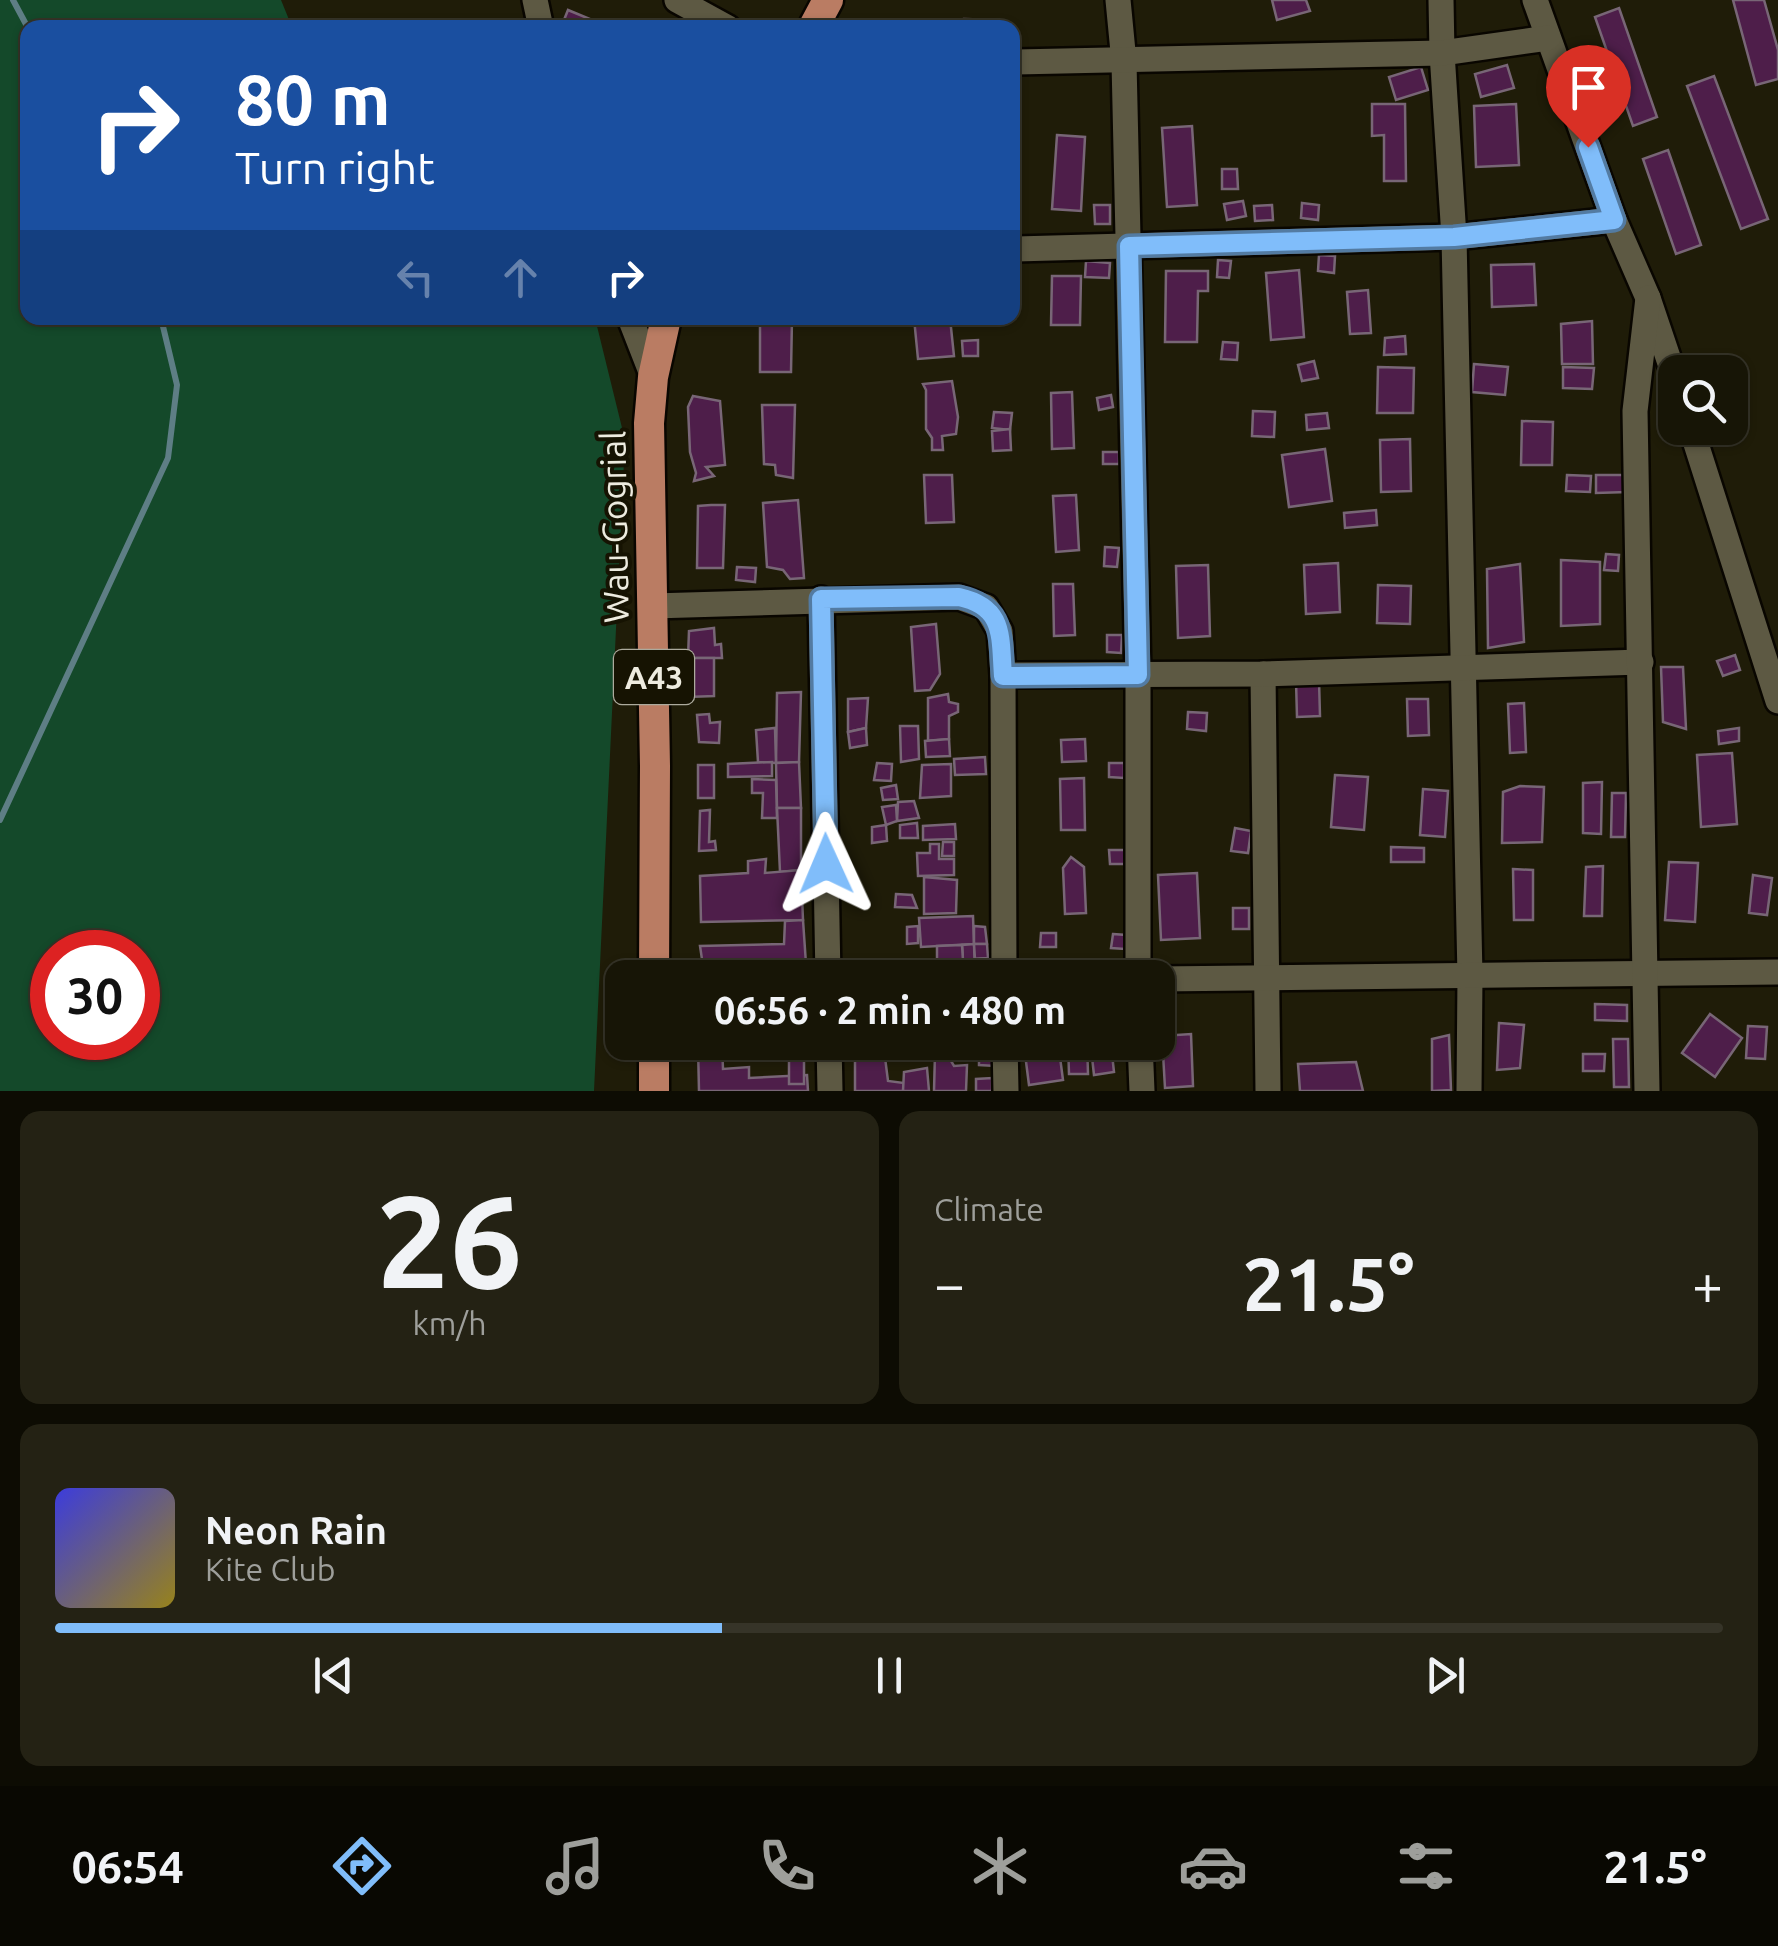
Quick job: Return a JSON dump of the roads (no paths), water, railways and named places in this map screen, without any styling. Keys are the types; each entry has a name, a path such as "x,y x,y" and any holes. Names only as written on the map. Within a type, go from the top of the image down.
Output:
{"main road":[{"name":"Wau-Gogrial","path":"654,960 649,423 652,377 664,325"},
{"path":"654,1060 654,1091"}],"street":[{"path":"677,0 713,20"},
{"path":"1118,0 1124,62 1138,675 1138,960"},
{"path":"1441,0 1454,237 1470,976 1469,1091"},
{"path":"1535,0 1667,355"},
{"path":"1020,62 1442,53 1548,38"},
{"path":"1020,249 1454,237 1614,220"},
{"path":"1647,1091 1635,411 1648,298"},
{"path":"633,325 652,377"},
{"path":"1697,445 1778,701"},
{"path":"653,606 959,597 976,601 996,619 1003,676 1004,960"},
{"path":"821,599 828,960"},
{"path":"1003,676 1263,674 1641,662"},
{"path":"1263,674 1268,1091"},
{"path":"1175,979 1778,972"},
{"path":"829,1060 830,1091"},
{"path":"1005,1060 1006,1091"},
{"path":"1141,1060 1142,1091"}],"waterway":[{"path":"13,0 24,20"},
{"path":"0,820 168,458 177,385 163,325"}]}
